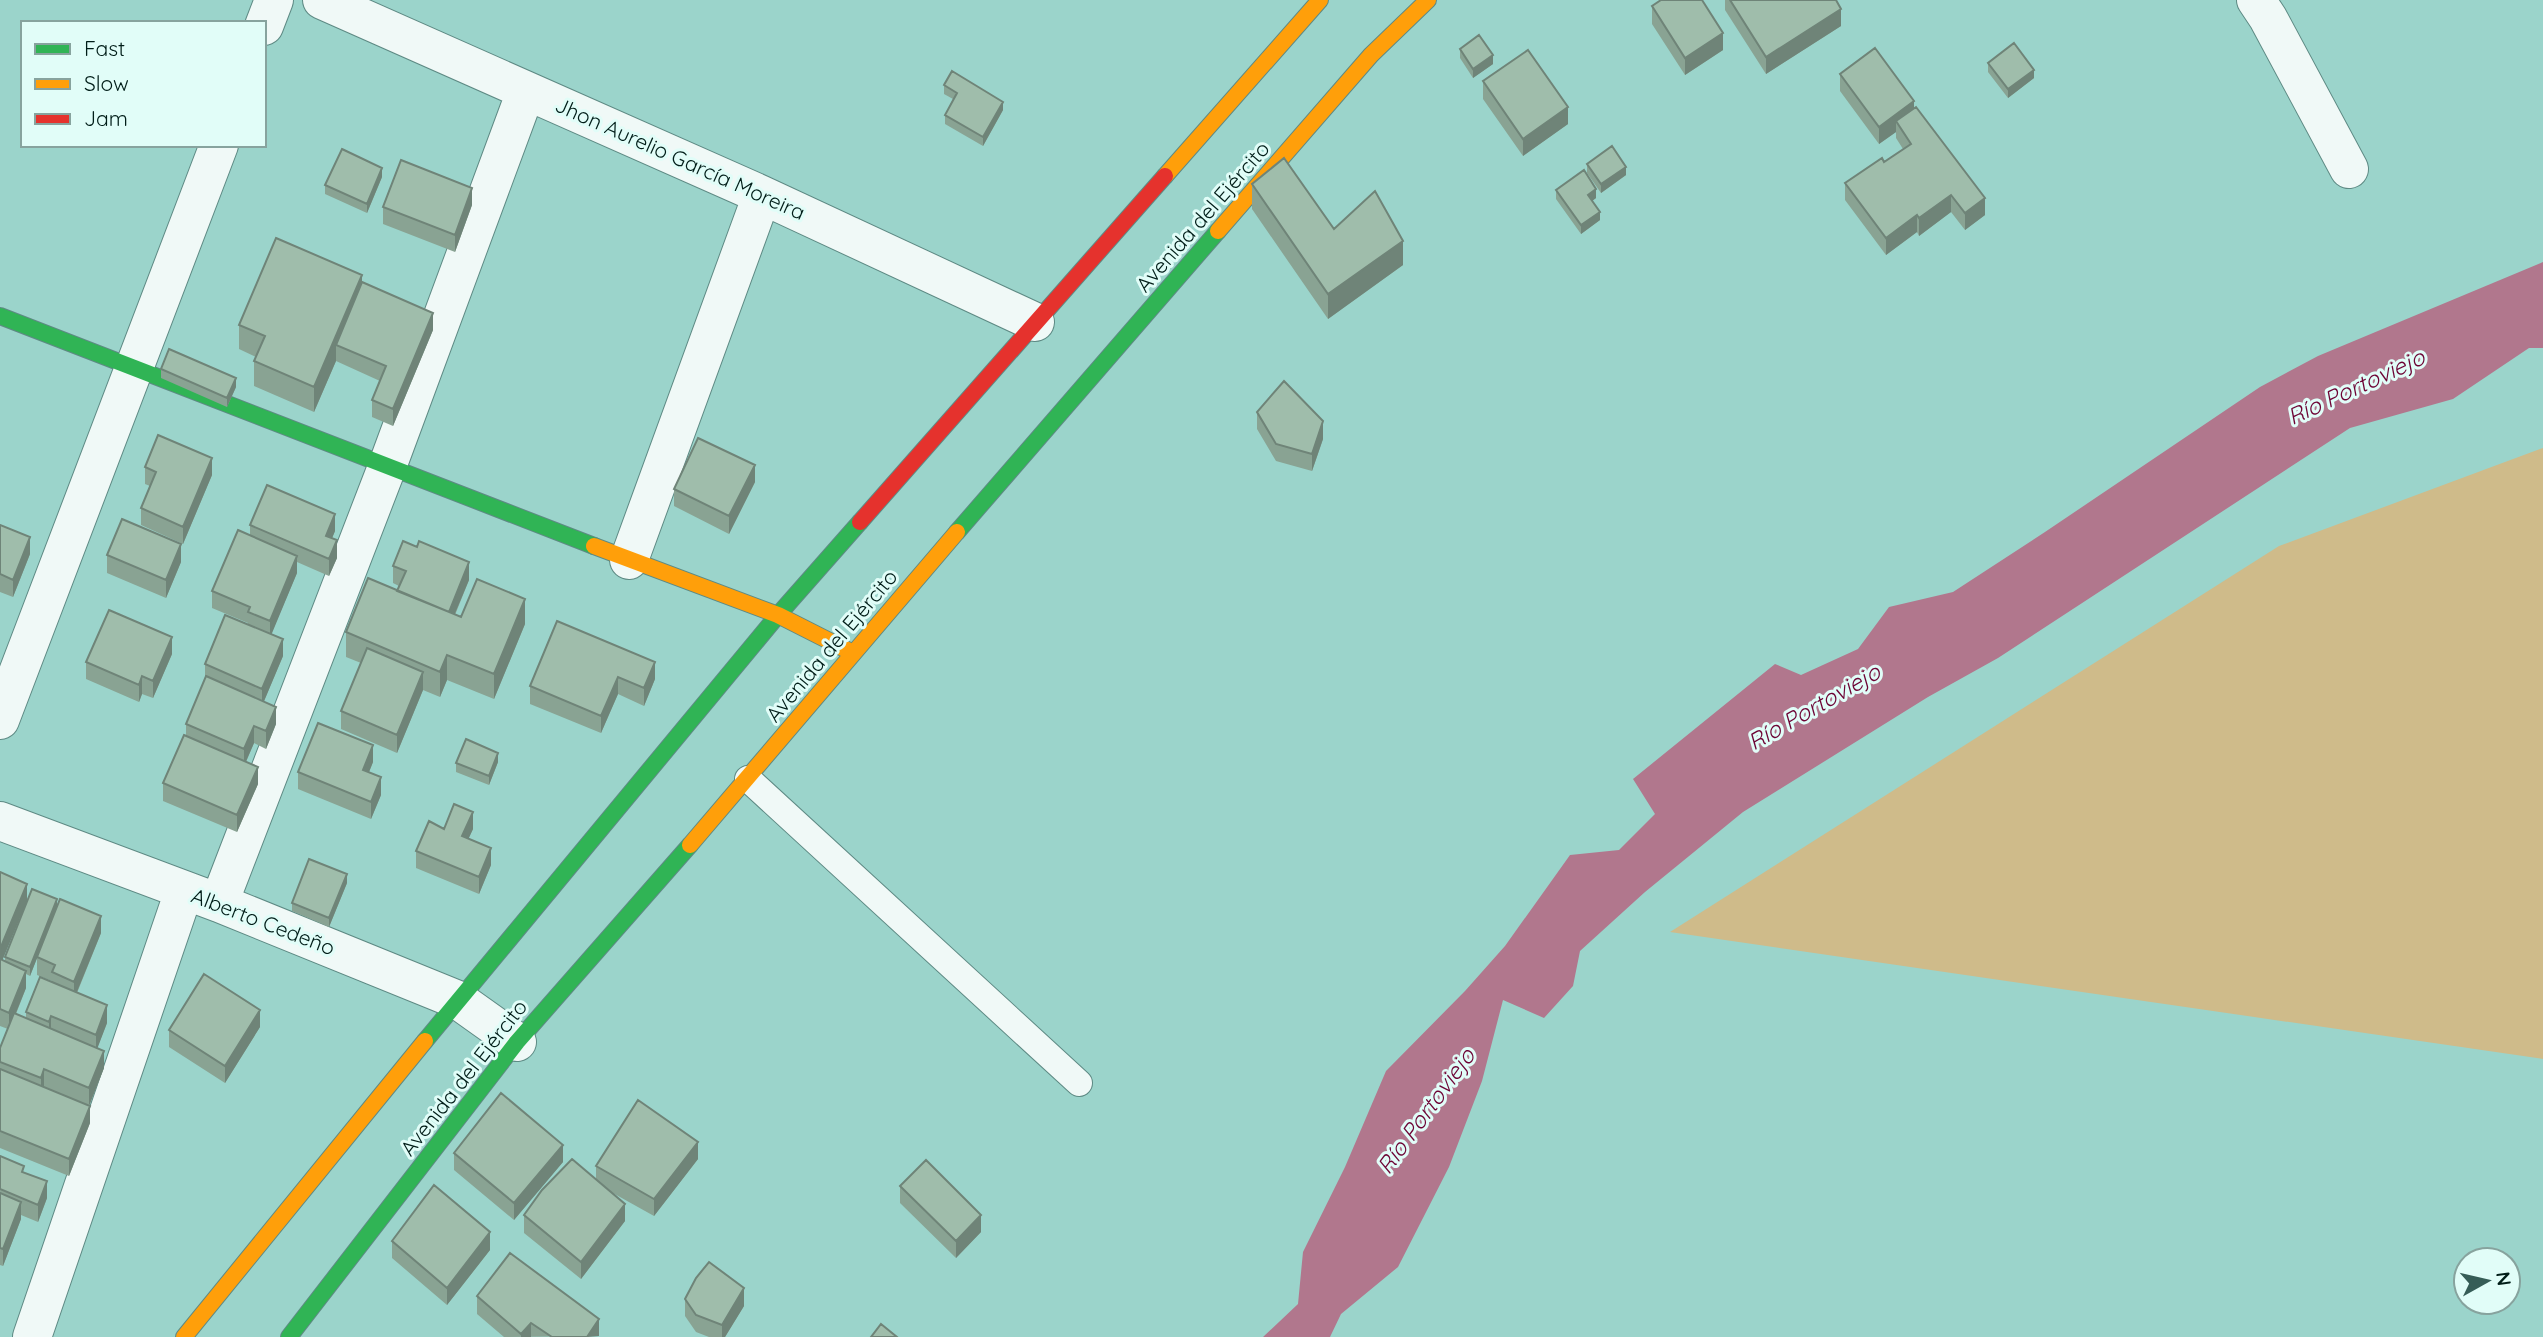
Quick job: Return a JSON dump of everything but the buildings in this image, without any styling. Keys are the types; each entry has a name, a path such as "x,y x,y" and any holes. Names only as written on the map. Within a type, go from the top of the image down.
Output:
{"main road":[{"path":"184,1337 458,1000 778,615 1320,0"},
{"name":"Avenida del Ejército","path":"289,1337 517,1042 748,779 853,653 1371,55 1428,0"},
{"path":"0,316 387,467 778,615 853,653"}],"street":[{"path":"266,21 274,0"},
{"name":"Jhon Aurelio García Moreira","path":"322,0 762,195 1035,322"},
{"path":"2256,0 2348,169"},
{"path":"32,1337 201,897 387,467 526,90"},
{"path":"0,720 218,147"},
{"path":"629,560 762,195"},
{"name":"Alberto Cedeño","path":"0,821 201,897 458,1000 517,1042"}],"lane":[{"path":"748,779 1079,1083"}],"shaded area":[{"path":"2543,448 2543,1059 1670,932 2279,546"}],"water":[{"name":"Río Portoviejo","path":"2543,262 2543,348 2529,348 2453,399 2350,428 1998,658 1928,697 1743,812 1645,892 1580,951 1573,986 1544,1018 1503,1000 1482,1081 1449,1167 1398,1267 1341,1314 1330,1337 1263,1337 1298,1304 1303,1252 1345,1167 1386,1071 1505,946 1570,855 1619,850 1655,814 1633,779 1775,664 1801,675 1858,649 1889,607 1953,592 2260,387 2318,356"}],"traffic: fast":[{"path":"957,532 1218,231"},
{"path":"0,316 594,546"},
{"path":"425,1041 778,615 860,522"},
{"path":"289,1337 517,1042 690,845"}],"traffic: slow":[{"path":"1165,176 1320,0"},
{"path":"1218,231 1371,55 1428,0"},
{"path":"690,845 957,532"},
{"path":"594,546 778,615 853,653"},
{"path":"184,1337 425,1041"}],"traffic: jam":[{"path":"860,522 1165,176"}]}
